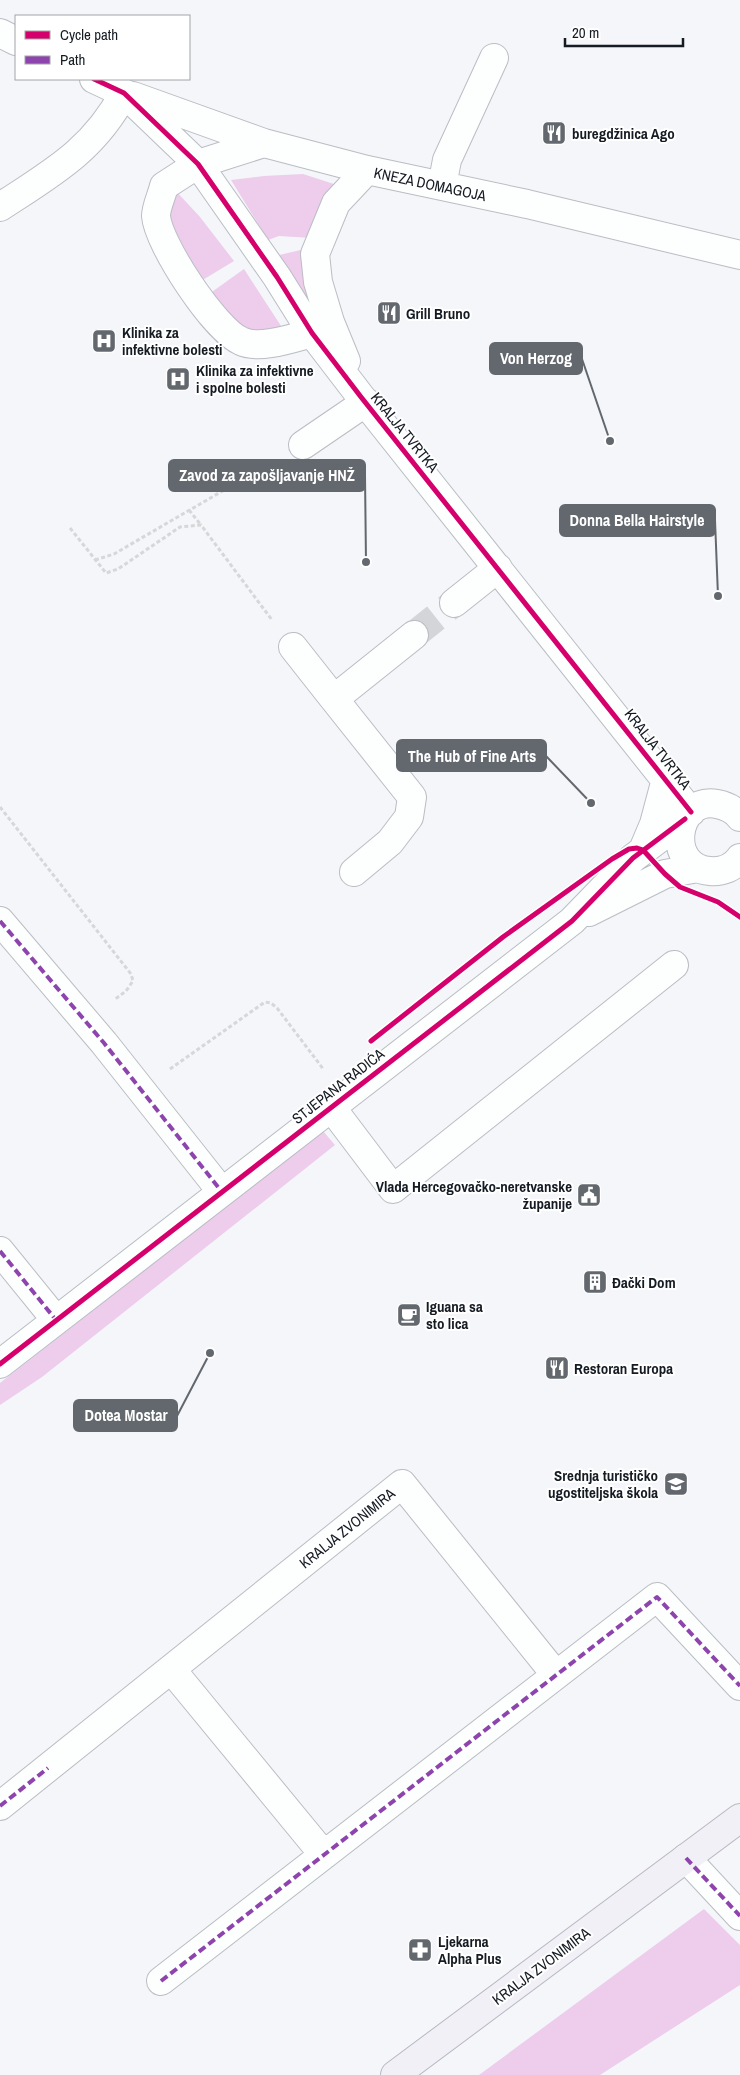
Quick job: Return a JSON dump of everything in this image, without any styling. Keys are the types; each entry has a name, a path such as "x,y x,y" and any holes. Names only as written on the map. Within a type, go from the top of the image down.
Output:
{"main road":[{"name":"KRALJA ZVONIMIRA","path":"395,2075 740,1818"}],"street":[{"path":"0,33 15,40"},
{"path":"442,186 447,160 494,58"},
{"path":"0,207 64,165 96,136 114,85"},
{"name":"KNEZA DOMAGOJA","path":"114,85 264,143 367,170 740,255"},
{"name":"KRALJA TVRTKA","path":"114,85 198,164 312,333 363,400 666,779 688,816"},
{"path":"264,143 198,164 164,186 156,215 160,230 188,282 218,324 241,342 270,344 312,333"},
{"path":"303,445 363,400 330,322 318,282 315,254 336,203 367,170"},
{"path":"454,603 498,568"},
{"path":"334,699 414,635"},
{"path":"293,647 412,797 408,817 390,842 354,872"},
{"path":"643,850 654,824 666,779"},
{"name":"STJEPANA RADIĆA","path":"0,1364 572,921 643,850 701,805 713,803 725,806 736,811 740,816"},
{"path":"688,816 680,830 682,852 689,862 724,870"},
{"name":"STJEPANA RADIĆA","path":"572,921 665,874 724,870"},
{"path":"0,921 86,1022 222,1192"},
{"path":"331,1107 393,1189 674,965"},
{"path":"0,1251 56,1320"},
{"name":"KRALJA ZVONIMIRA","path":"0,1806 402,1484 556,1675"},
{"path":"161,1981 657,1597 740,1686"},
{"path":"171,1669 324,1855"},
{"path":"686,1858 740,1916"}],"path":[{"path":"95,560 114,554 303,445"},
{"path":"189,510 293,647"},
{"path":"70,528 106,573 118,569 180,527 202,525"},
{"path":"0,807 131,974 133,981 126,991 86,1022"},
{"path":"169,1070 265,1002 271,1003 277,1008 327,1074"}],"shaded area":[{"path":"303,174 337,185 312,238 279,236 268,240 231,180"},
{"path":"175,190 200,217 234,261 201,281 167,227"},
{"path":"309,248 312,308 275,256"},
{"path":"244,269 283,329 245,330 209,294"},
{"path":"323,1131 335,1145 42,1377 0,1405 0,1383"},
{"path":"704,1909 740,1945 740,1985 600,2075 479,2075"}],"tunnel":[{"path":"414,635 454,603"}],"marked path":[{"path":"0,921 104,1043 222,1192"},
{"path":"0,1251 56,1320"},
{"path":"161,1981 657,1597 740,1686"},
{"path":"0,1806 48,1768"},
{"path":"686,1858 740,1916"}],"cycle path":[{"path":"96,80 124,93 198,164 277,277 312,333 691,812"},
{"path":"0,1364 572,921 633,858 685,819"},
{"path":"371,1041 503,937 612,859 629,849 637,848 643,850 680,887 718,902 740,917"}],"place":[{"name":"buregdžinica Ago","path":"554,133"},
{"name":"Grill Bruno","path":"389,313"},
{"name":"Klinika za infektivne bolesti","path":"104,341"},
{"name":"Klinika za infektivne i spolne bolesti","path":"178,379"},
{"name":"Von Herzog","path":"610,441"},
{"name":"Zavod za zapošljavanje HNŽ","path":"366,562"},
{"name":"Donna Bella Hairstyle","path":"718,596"},
{"name":"The Hub of Fine Arts","path":"591,803"},
{"name":"Vlada Hercegovačko-neretvanske županije","path":"589,1195"},
{"name":"Đački Dom","path":"595,1282"},
{"name":"Iguana sa sto lica","path":"409,1315"},
{"name":"Dotea Mostar","path":"210,1353"},
{"name":"Restoran Europa","path":"557,1368"},
{"name":"Srednja turističko ugostiteljska škola","path":"676,1484"},
{"name":"Ljekarna Alpha Plus","path":"420,1950"}]}
